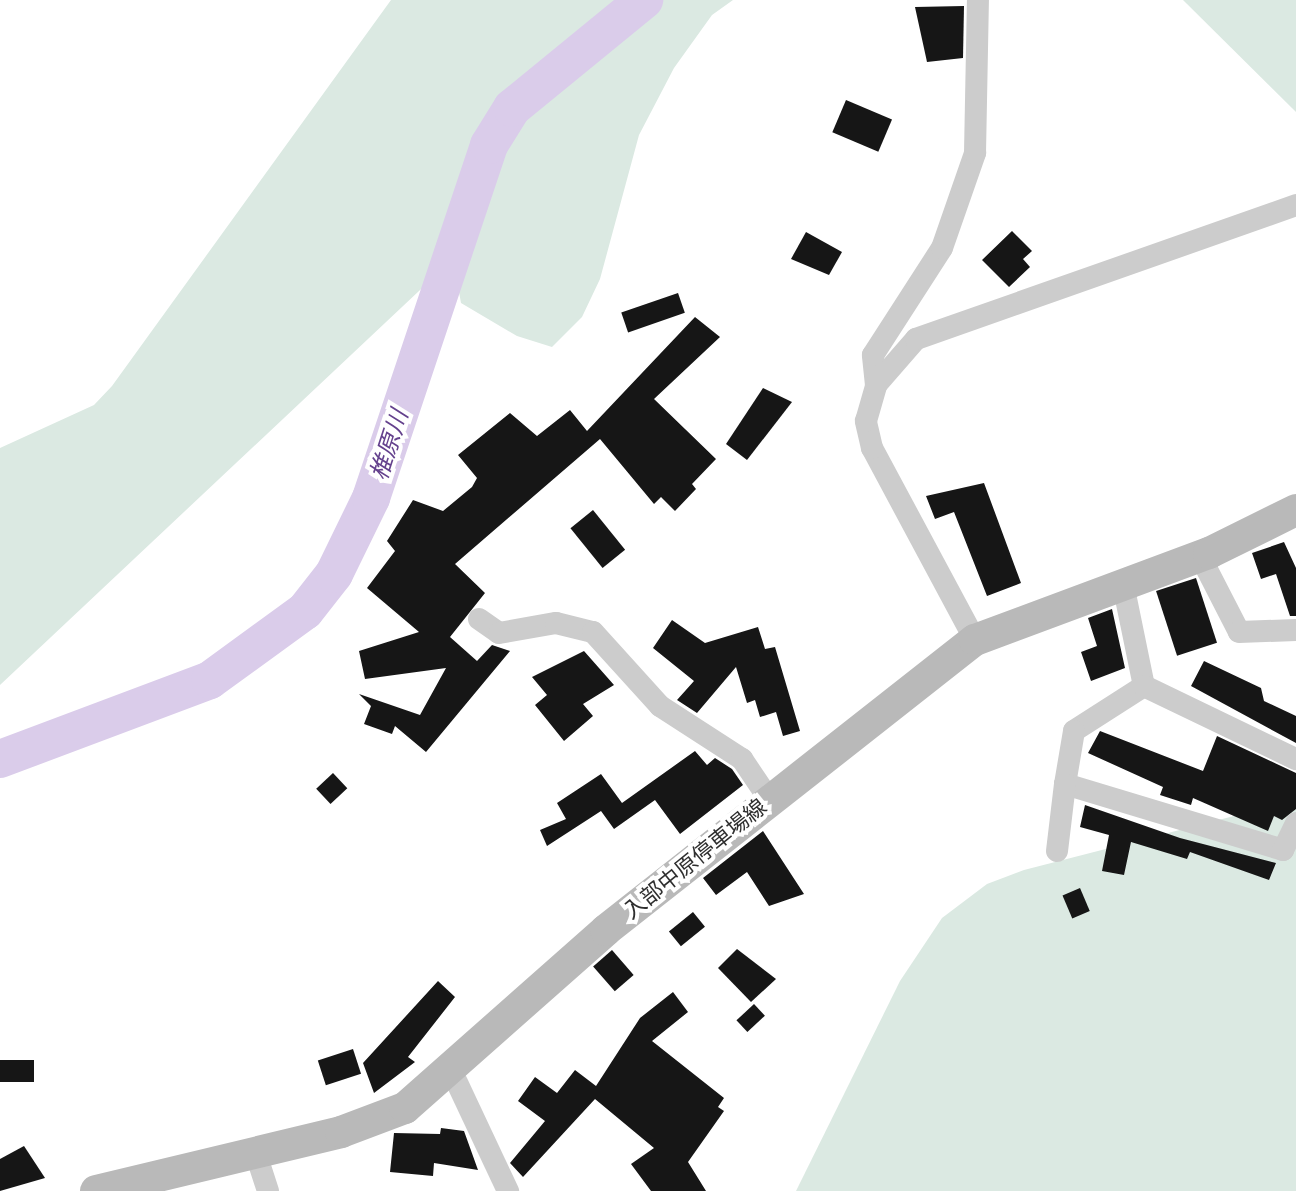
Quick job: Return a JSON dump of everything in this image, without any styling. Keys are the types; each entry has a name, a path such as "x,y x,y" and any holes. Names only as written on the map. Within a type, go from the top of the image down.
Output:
{"main road":[{"name":"入部中原停車場線","path":"96,1191 379,1120 452,1072 606,930 975,640 1200,556 1296,510"}],"street":[{"path":"975,640 872,448 866,421 876,385 873,355 942,248 975,153 978,0"},
{"path":"876,385 916,339 1296,205"},
{"path":"1200,556 1239,632 1296,630"},
{"path":"1123,584 1144,686"},
{"path":"479,619 499,633 556,623 593,632 660,706 742,759 769,799"},
{"path":"1144,686 1296,759"},
{"path":"1057,851 1074,731 1144,686"},
{"path":"1065,784 1283,850 1296,823"},
{"path":"452,1072 508,1191"},
{"path":"255,1151 268,1191"}],"shaded area":[{"path":"391,0 733,0 712,15 674,68 639,135 600,279 582,317 552,347 517,336 461,303 453,259 0,685 0,448 94,405 112,386"},
{"path":"1183,0 1296,0 1296,112"},
{"path":"1296,800 1296,1191 796,1191 900,981 942,918 987,884 1024,870"}],"building":[{"path":"964,6 963,58 927,62 915,7"},
{"path":"846,100 892,120 878,152 832,132"},
{"path":"1012,231 1032,251 1023,259 1030,267 1009,287 982,260"},
{"path":"806,232 842,252 829,275 791,259"},
{"path":"678,293 685,313 628,332 621,313"},
{"path":"695,317 720,337 654,399 716,459 692,484 696,489 675,511 661,497 654,504 600,439 455,564 485,593 450,637 477,661 492,645 510,651 426,752 395,726 392,734 364,724 371,706 359,694 420,715 446,668 365,679 359,651 419,632 367,588 395,551 387,541 413,500 443,511 472,487 477,478 458,455 510,413 537,436 570,410 587,431"},
{"path":"763,388 792,402 747,460 726,444"},
{"path":"984,483 1021,583 987,596 954,512 935,519 926,496"},
{"path":"593,510 625,550 603,568 570,528"},
{"path":"1284,542 1296,568 1296,616 1290,616 1276,574 1261,579 1252,553"},
{"path":"1196,578 1217,643 1177,656 1156,591"},
{"path":"1112,609 1125,668 1091,681 1081,652 1097,646 1088,618"},
{"path":"672,620 705,643 758,627 765,649 775,647 800,731 783,736 776,712 760,717 755,700 747,703 736,667 697,713 677,700 694,681 653,648"},
{"path":"584,651 614,685 583,704 593,716 564,741 535,705 547,695 532,677"},
{"path":"1204,661 1261,688 1264,701 1296,716 1296,743 1191,686"},
{"path":"1100,731 1203,771 1217,736 1296,773 1296,809 1282,820 1274,816 1268,831 1193,798 1191,805 1160,795 1163,787 1088,753"},
{"path":"695,751 707,765 715,758 732,769 743,785 680,834 655,800 614,829 601,811 547,846 540,830 566,819 557,803 601,774 622,803"},
{"path":"333,773 347,788 331,804 316,789"},
{"path":"1085,805 1180,838 1276,863 1269,880 1190,852 1187,859 1131,842 1124,875 1102,871 1109,835 1080,827"},
{"path":"763,831 804,894 769,906 747,872 716,895 703,878"},
{"path":"1080,888 1090,911 1072,918 1063,895"},
{"path":"693,912 705,927 681,946 669,932"},
{"path":"737,949 776,979 751,1002 718,968"},
{"path":"612,950 634,975 615,991 593,966"},
{"path":"438,981 455,997 408,1057 415,1062 374,1093 363,1063"},
{"path":"673,992 688,1012 652,1041 724,1098 718,1107 724,1111 688,1162 706,1191 651,1191 631,1164 654,1148 595,1099 523,1177 510,1163 545,1121 518,1101 535,1077 557,1093 575,1070 596,1086 640,1018"},
{"path":"754,1004 765,1016 747,1032 736,1020"},
{"path":"353,1049 361,1074 326,1085 318,1060"},
{"path":"0,1060 34,1060 34,1082 0,1082"},
{"path":"441,1128 464,1131 478,1170 434,1163 433,1176 390,1172 394,1133 440,1134"},
{"path":"24,1146 45,1178 0,1191 0,1159"}],"waterway":[{"name":"椎原川","path":"0,759 210,680 305,611 334,574 371,498 489,145 512,108 644,0"}]}
